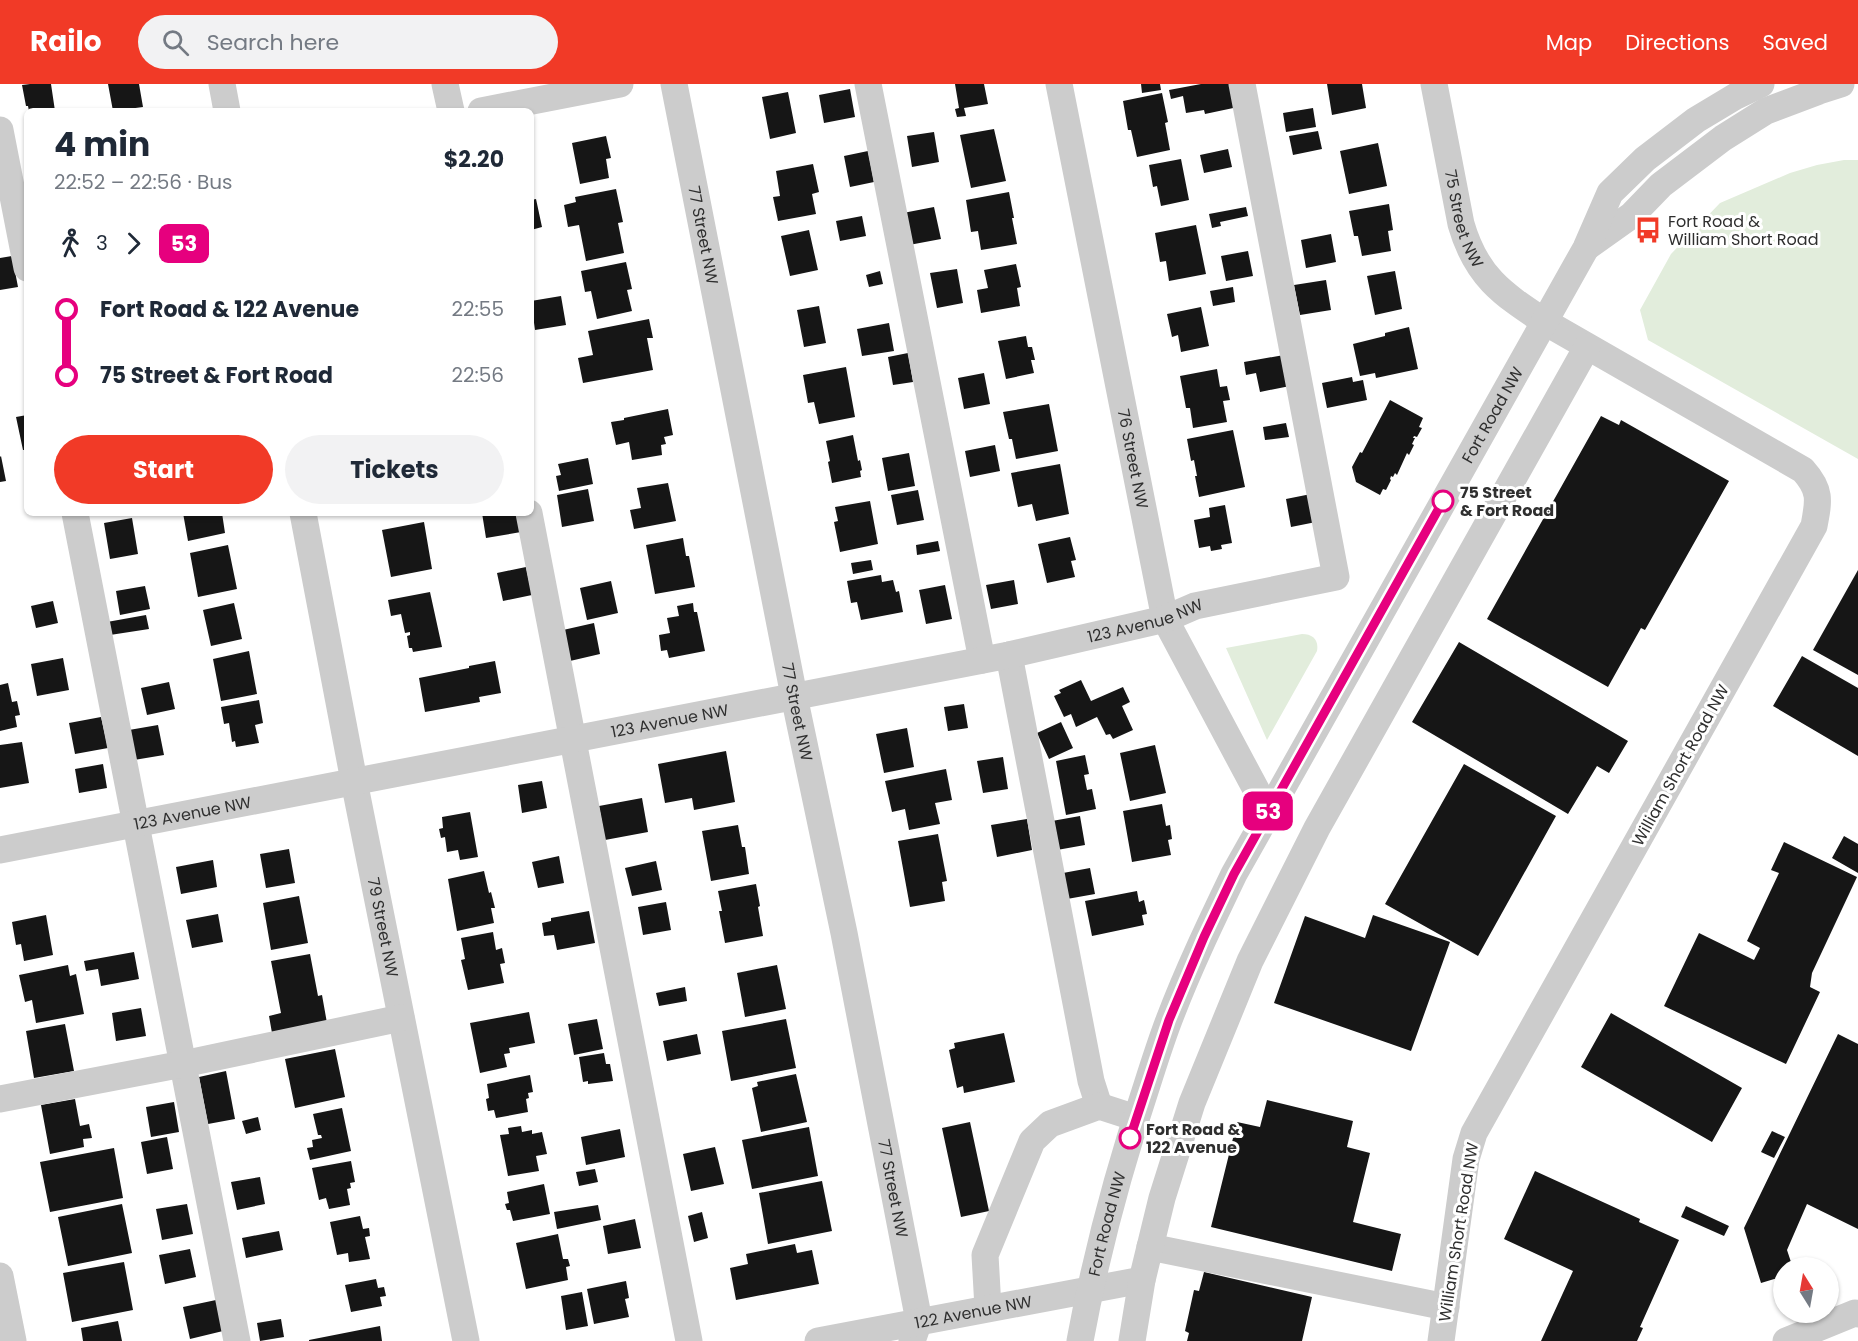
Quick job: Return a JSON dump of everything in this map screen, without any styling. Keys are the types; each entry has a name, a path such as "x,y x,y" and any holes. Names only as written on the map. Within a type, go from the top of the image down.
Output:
{"street":[{"path":"222,84 226,108"},
{"path":"445,84 450,108"},
{"path":"496,108 620,84"},
{"name":"77 Street NW","path":"674,84 794,696 844,933 916,1331"},
{"path":"868,84 982,660"},
{"name":"76 Street NW","path":"1059,84 1165,619 1268,812"},
{"name":"123 Avenue NW","path":"0,850 1009,655 1165,619 1195,606 1336,577 1242,84"},
{"name":"75 Street NW","path":"1434,84 1467,245 1475,261 1490,280 1514,302 1545,322"},
{"name":"Fort Road NW","path":"1080,1341 1116,1180 1136,1118 1169,1020 1234,874 1586,248 1610,193 1645,159 1696,120 1761,84"},
{"name":"Fort Road NW","path":"1586,248 1632,215 1662,185 1723,138 1766,111 1840,84"},
{"path":"0,130 24,252"},
{"name":"William Short Road NW","path":"1441,1341 1466,1159 1474,1133 1814,526 1817,512 1818,498 1815,484 1803,470 1545,322"},
{"path":"1132,1341 1142,1280 1162,1198 1192,1103 1250,961 1317,828 1587,347"},
{"path":"76,516 237,1341"},
{"name":"79 Street NW","path":"304,516 466,1341"},
{"path":"530,516 689,1341"},
{"path":"1009,655 1091,1081 1099,1106"},
{"path":"0,1099 183,1064 401,1018"},
{"path":"988,1308 985,1255 1032,1141 1050,1124 1099,1106 1136,1118"},
{"path":"1150,1247 1446,1307"},
{"path":"0,1276 13,1341"},
{"name":"122 Avenue NW","path":"818,1341 916,1331 988,1308 1142,1280"},
{"path":"1786,1341 1856,1312 1858,1314"}],"green space":[{"path":"1844,160 1858,160 1858,459 1648,340 1640,310 1671,254 1720,203 1790,173"},
{"path":"1302,634 1314,638 1317,651 1267,740 1226,648"}],"building":[{"path":"51,84 55,108 28,108 22,85"},
{"path":"108,84 139,84 143,107 112,108"},
{"path":"955,84 984,84 988,104 964,108 966,116 957,117 955,109 959,108"},
{"path":"1141,84 1160,84 1161,90 1142,93"},
{"path":"1201,84 1233,84 1238,107 1205,114 1204,110 1186,113 1183,96 1171,99 1169,90"},
{"path":"1327,84 1362,84 1366,108 1332,115"},
{"path":"850,89 855,117 824,123 819,95"},
{"path":"788,92 796,133 770,139 762,97"},
{"path":"1162,93 1168,122 1165,123 1170,150 1137,157 1131,130 1128,130 1123,101"},
{"path":"1313,108 1316,127 1286,132 1283,113"},
{"path":"994,129 1006,181 971,188 960,135"},
{"path":"1318,131 1322,149 1293,155 1289,136"},
{"path":"934,132 939,162 912,167 907,136"},
{"path":"606,136 611,158 606,159 609,178 580,184 572,143"},
{"path":"1378,143 1387,186 1349,194 1340,151"},
{"path":"1228,149 1232,167 1204,173 1200,155"},
{"path":"868,151 874,182 850,187 844,156"},
{"path":"1181,159 1189,200 1161,206 1157,186 1153,187 1149,165"},
{"path":"813,164 819,192 812,194 816,214 778,221 773,197 780,196 776,171"},
{"path":"616,189 623,222 618,223 624,253 586,261 579,225 568,227 564,205 576,202 575,197"},
{"path":"1009,192 1017,244 981,250 978,231 971,232 966,200"},
{"path":"534,199 536,199 542,227 534,229"},
{"path":"1389,204 1393,230 1388,231 1391,251 1362,256 1358,236 1354,236 1349,211"},
{"path":"934,207 941,239 909,245 903,213"},
{"path":"1246,207 1248,216 1220,222 1221,226 1212,228 1209,214"},
{"path":"862,216 866,236 840,241 836,221"},
{"path":"1196,225 1206,274 1169,281 1166,261 1160,262 1155,233"},
{"path":"809,230 818,270 790,276 781,236"},
{"path":"1331,234 1336,262 1306,268 1301,240"},
{"path":"1248,251 1253,276 1226,281 1221,256"},
{"path":"12,256 18,287 0,290 0,258"},
{"path":"626,262 632,289 627,290 632,311 597,319 591,291 585,292 581,271"},
{"path":"1016,264 1021,287 1017,288 1020,306 981,313 977,290 988,288 984,270"},
{"path":"957,269 963,303 937,308 930,273"},
{"path":"880,271 883,284 869,287 866,275"},
{"path":"1395,271 1402,309 1375,315 1367,276"},
{"path":"1326,280 1331,310 1300,315 1294,285"},
{"path":"1233,287 1235,302 1213,306 1210,291"},
{"path":"561,296 566,325 535,330 534,300"},
{"path":"819,306 826,343 804,347 797,310"},
{"path":"1201,307 1209,346 1181,352 1178,335 1172,337 1167,314"},
{"path":"649,319 653,338 647,338 653,370 583,383 578,358 593,355 588,331"},
{"path":"889,323 894,351 862,356 857,329"},
{"path":"1409,327 1418,369 1376,378 1375,373 1360,376 1353,344"},
{"path":"1026,336 1028,347 1032,347 1035,360 1031,360 1034,373 1006,379 998,341"},
{"path":"908,353 913,382 893,385 888,357"},
{"path":"1284,355 1290,386 1260,392 1256,373 1246,375 1244,362"},
{"path":"846,367 855,417 819,424 814,402 808,403 803,375"},
{"path":"1217,369 1220,387 1227,386 1230,400 1223,401 1227,422 1193,428 1190,408 1186,408 1180,376"},
{"path":"984,373 990,404 964,409 958,378"},
{"path":"1352,377 1353,382 1363,380 1367,400 1327,408 1322,383"},
{"path":"1390,400 1423,418 1419,427 1422,428 1417,437 1414,436 1412,444 1414,445 1409,455 1407,453 1397,475 1395,473 1393,477 1391,476 1386,490 1383,489 1380,495 1356,482 1352,467"},
{"path":"1049,404 1058,451 1016,459 1003,412"},
{"path":"668,409 673,435 664,437 666,444 661,445 662,455 632,460 629,442 616,445 611,422"},
{"path":"24,416 24,450 23,450 16,417"},
{"path":"1601,416 1619,425 1621,420 1729,481 1645,630 1641,628 1608,687 1487,619"},
{"path":"1286,423 1289,437 1265,440 1263,427"},
{"path":"1233,430 1245,487 1199,497 1194,460 1191,461 1187,439"},
{"path":"853,435 862,470 860,471 861,477 832,483 826,441"},
{"path":"995,445 1000,471 970,477 965,451"},
{"path":"909,453 915,486 888,491 882,458"},
{"path":"0,457 6,481 0,482"},
{"path":"588,458 593,484 559,491 556,476 561,475 558,464"},
{"path":"1060,464 1069,514 1036,521 1032,504 1018,507 1011,473"},
{"path":"668,483 676,521 634,529 630,510 641,508 637,488"},
{"path":"588,489 594,521 562,527 557,495"},
{"path":"918,490 924,520 897,525 891,495"},
{"path":"1311,494 1316,522 1291,527 1286,499"},
{"path":"870,501 878,544 840,552 834,522 838,521 835,507"},
{"path":"1225,505 1232,543 1221,545 1222,549 1211,551 1210,546 1199,548 1194,520 1210,517 1209,508"},
{"path":"184,516 222,516 225,533 188,541"},
{"path":"482,516 518,516 521,532 486,538"},
{"path":"132,518 138,554 110,559 104,523"},
{"path":"424,522 432,569 391,577 382,530"},
{"path":"1070,537 1076,560 1071,561 1075,577 1047,583 1038,544"},
{"path":"683,538 695,587 655,594 646,545"},
{"path":"938,541 940,551 917,555 916,545"},
{"path":"228,545 237,589 198,597 190,553"},
{"path":"871,560 873,570 853,574 851,563"},
{"path":"526,567 532,595 503,601 497,573"},
{"path":"1858,570 1858,675 1813,650"},
{"path":"881,575 882,582 893,580 896,592 899,591 903,612 861,620 857,602 851,603 847,581"},
{"path":"1014,580 1018,604 991,609 986,585"},
{"path":"611,581 618,613 587,620 580,588"},
{"path":"945,585 952,619 926,624 919,590"},
{"path":"145,586 150,609 120,615 116,591"},
{"path":"430,592 442,647 413,652 412,648 409,648 407,636 410,632 405,633 401,614 391,616 388,600"},
{"path":"53,601 58,623 36,628 31,606"},
{"path":"234,603 242,639 211,646 203,610"},
{"path":"693,603 705,651 669,658 667,650 661,651 659,635 670,633 667,618 679,616 677,606"},
{"path":"146,615 149,629 110,635 107,622"},
{"path":"594,623 600,654 570,661 563,630"},
{"path":"1459,642 1628,741 1609,773 1597,766 1568,814 1412,722"},
{"path":"249,651 257,694 221,701 213,659"},
{"path":"1802,656 1858,688 1858,756 1773,706"},
{"path":"63,658 69,690 37,696 31,664"},
{"path":"495,661 501,693 479,697 480,702 425,712 419,678"},
{"path":"1081,680 1091,701 1123,687 1130,702 1122,706 1133,730 1113,739 1110,734 1106,735 1097,717 1076,727 1071,714 1064,717 1054,696 1061,693 1059,690"},
{"path":"169,682 175,709 147,715 141,688"},
{"path":"8,683 12,702 17,701 20,715 15,716 17,727 0,731 0,685"},
{"path":"259,700 263,723 255,725 259,743 236,747 235,741 232,742 229,723 224,724 221,707"},
{"path":"964,704 968,728 948,731 944,707"},
{"path":"101,717 108,748 75,754 69,723"},
{"path":"1061,722 1073,748 1049,759 1037,733"},
{"path":"158,725 164,755 134,760 129,730"},
{"path":"907,728 914,767 884,773 876,734"},
{"path":"22,742 29,783 0,788 0,745"},
{"path":"1155,745 1166,793 1130,801 1120,753"},
{"path":"726,751 735,802 694,810 692,798 665,803 658,764"},
{"path":"1085,755 1089,774 1084,775 1087,790 1092,789 1096,809 1066,815 1056,761"},
{"path":"1003,757 1008,789 983,793 977,761"},
{"path":"103,764 107,788 79,793 75,769"},
{"path":"1464,764 1556,816 1478,956 1385,904"},
{"path":"946,769 952,800 935,803 940,824 909,830 905,809 892,812 885,781"},
{"path":"542,781 547,808 522,813 518,785"},
{"path":"642,798 648,832 605,840 599,806"},
{"path":"1162,804 1166,826 1170,825 1172,839 1168,840 1171,855 1132,862 1123,811"},
{"path":"470,812 478,857 460,860 458,850 447,852 445,837 441,838 439,829 443,828 442,817"},
{"path":"1080,816 1085,845 1057,850 1052,821"},
{"path":"1027,819 1032,850 997,857 991,825"},
{"path":"738,825 742,847 745,847 749,874 711,881 702,831"},
{"path":"938,834 947,881 942,882 945,901 910,907 898,841"},
{"path":"1844,836 1858,844 1858,873 1832,858"},
{"path":"1784,842 1857,877 1812,973 1810,987 1820,992 1786,1064 1664,1006 1699,933 1754,960 1760,948 1747,941 1779,873 1771,870"},
{"path":"289,849 295,883 266,888 260,854"},
{"path":"559,856 564,883 538,888 532,862"},
{"path":"213,860 217,887 181,894 176,867"},
{"path":"656,861 662,890 632,896 625,868"},
{"path":"1090,868 1095,894 1067,899 1063,873"},
{"path":"484,871 495,908 491,908 494,923 457,931 448,879"},
{"path":"756,884 763,936 725,943 718,891"},
{"path":"1137,891 1139,902 1144,900 1147,914 1142,915 1144,925 1092,936 1085,901"},
{"path":"299,896 308,943 271,950 263,903"},
{"path":"666,902 671,930 643,935 638,907"},
{"path":"589,911 595,943 557,950 554,935 544,936 542,923 551,921 551,918"},
{"path":"218,914 223,942 192,948 186,920"},
{"path":"46,915 53,955 24,961 21,944 16,945 12,922"},
{"path":"1373,915 1450,942 1411,1051 1274,1003 1305,916 1365,938"},
{"path":"493,932 496,950 502,948 505,963 500,964 504,983 468,990 461,960 465,959 461,938"},
{"path":"134,952 139,979 101,986 98,969 86,971 84,961"},
{"path":"310,954 318,996 322,995 327,1023 272,1033 269,1016 281,1013 271,961"},
{"path":"68,965 70,976 76,974 84,1014 36,1023 32,1000 25,1002 19,975"},
{"path":"777,965 786,1009 745,1017 737,973"},
{"path":"685,987 687,1001 659,1006 656,993"},
{"path":"141,1008 146,1036 116,1041 112,1013"},
{"path":"529,1012 535,1043 509,1048 510,1053 504,1054 507,1067 480,1073 470,1023"},
{"path":"1611,1013 1742,1088 1712,1142 1581,1067"},
{"path":"597,1019 603,1049 574,1055 568,1024"},
{"path":"786,1019 796,1068 731,1081 722,1031"},
{"path":"65,1024 74,1071 34,1078 26,1031"},
{"path":"1004,1033 1015,1082 964,1093 963,1086 957,1088 949,1050 955,1048 954,1043"},
{"path":"697,1034 701,1054 667,1061 663,1041"},
{"path":"1838,1034 1858,1044 1858,1229 1807,1204 1787,1250 1789,1257 1773,1257 1773,1279 1761,1283 1744,1228"},
{"path":"335,1049 345,1097 295,1108 285,1059"},
{"path":"604,1053 606,1064 610,1064 613,1081 588,1084 588,1081 583,1082 579,1057"},
{"path":"226,1071 235,1119 208,1124 199,1077"},
{"path":"796,1074 807,1122 761,1132 752,1088 758,1086 757,1082"},
{"path":"530,1075 533,1092 528,1093 529,1098 526,1099 528,1112 496,1118 494,1110 488,1111 487,1084"},
{"path":"75,1099 80,1126 89,1124 92,1138 83,1139 84,1147 50,1154 41,1105"},
{"path":"1267,1100 1353,1121 1347,1147 1370,1153 1353,1222 1401,1234 1392,1271 1211,1227 1237,1122 1260,1127"},
{"path":"174,1102 179,1132 151,1137 146,1107"},
{"path":"342,1108 351,1151 310,1160 307,1148 313,1147 312,1140 322,1138 318,1135 313,1114"},
{"path":"258,1117 261,1130 246,1134 242,1121"},
{"path":"970,1122 989,1211 961,1217 942,1128"},
{"path":"521,1126 522,1132 532,1130 532,1134 542,1132 547,1154 536,1156 539,1171 508,1176 500,1135 509,1134 508,1128"},
{"path":"809,1127 818,1176 752,1189 742,1140"},
{"path":"620,1129 625,1157 586,1165 581,1137"},
{"path":"1772,1131 1785,1137 1774,1158 1761,1152"},
{"path":"167,1137 173,1169 147,1174 141,1142"},
{"path":"715,1147 724,1184 691,1191 683,1154"},
{"path":"114,1148 123,1198 50,1212 40,1162"},
{"path":"351,1161 355,1182 350,1183 351,1188 347,1189 350,1205 329,1209 326,1198 319,1200 312,1168"},
{"path":"595,1169 598,1182 579,1186 576,1172"},
{"path":"1535,1171 1640,1219 1639,1222 1679,1240 1640,1327 1643,1328 1637,1341 1541,1341 1573,1271 1504,1239"},
{"path":"260,1177 265,1204 237,1210 231,1182"},
{"path":"822,1181 832,1231 768,1244 759,1193"},
{"path":"544,1184 550,1214 513,1221 510,1210 507,1210 505,1204 509,1203 507,1192"},
{"path":"122,1204 132,1253 68,1266 58,1217"},
{"path":"187,1204 193,1234 162,1240 156,1209"},
{"path":"598,1205 601,1220 557,1229 554,1212"},
{"path":"1686,1206 1729,1226 1724,1236 1681,1217"},
{"path":"702,1212 708,1238 694,1242 688,1216"},
{"path":"360,1216 363,1229 369,1228 370,1236 365,1237 370,1259 349,1262 348,1253 337,1255 330,1222"},
{"path":"635,1219 641,1248 608,1254 603,1226"},
{"path":"279,1231 283,1250 246,1258 242,1238"},
{"path":"558,1234 563,1259 568,1259 570,1266 566,1267 568,1280 526,1289 516,1243"},
{"path":"795,1244 797,1253 812,1250 819,1284 736,1300 730,1268 748,1264 746,1254"},
{"path":"190,1249 196,1277 165,1284 159,1255"},
{"path":"124,1262 133,1310 72,1322 63,1273"},
{"path":"1204,1272 1312,1297 1302,1341 1187,1341 1189,1333 1185,1331 1194,1290 1199,1291"},
{"path":"376,1279 378,1288 384,1287 386,1296 380,1297 382,1306 351,1312 345,1285"},
{"path":"626,1281 629,1298 625,1299 629,1317 594,1324 587,1289"},
{"path":"582,1292 588,1326 566,1330 561,1296"},
{"path":"216,1300 223,1331 190,1339 183,1307"},
{"path":"281,1319 284,1337 260,1341 257,1323"},
{"path":"118,1321 122,1341 83,1341 81,1328"},
{"path":"380,1326 382,1341 309,1341 309,1340"}],"bus line":[{"name":"53","path":"1130,1138 1169,1020 1234,874 1443,501"}],"place":[{"name":"Fort Road & William Short Road","path":"1648,230"},
{"name":"75 Street & Fort Road","path":"1443,501"},
{"name":"Fort Road & 122 Avenue","path":"1130,1138"}]}
